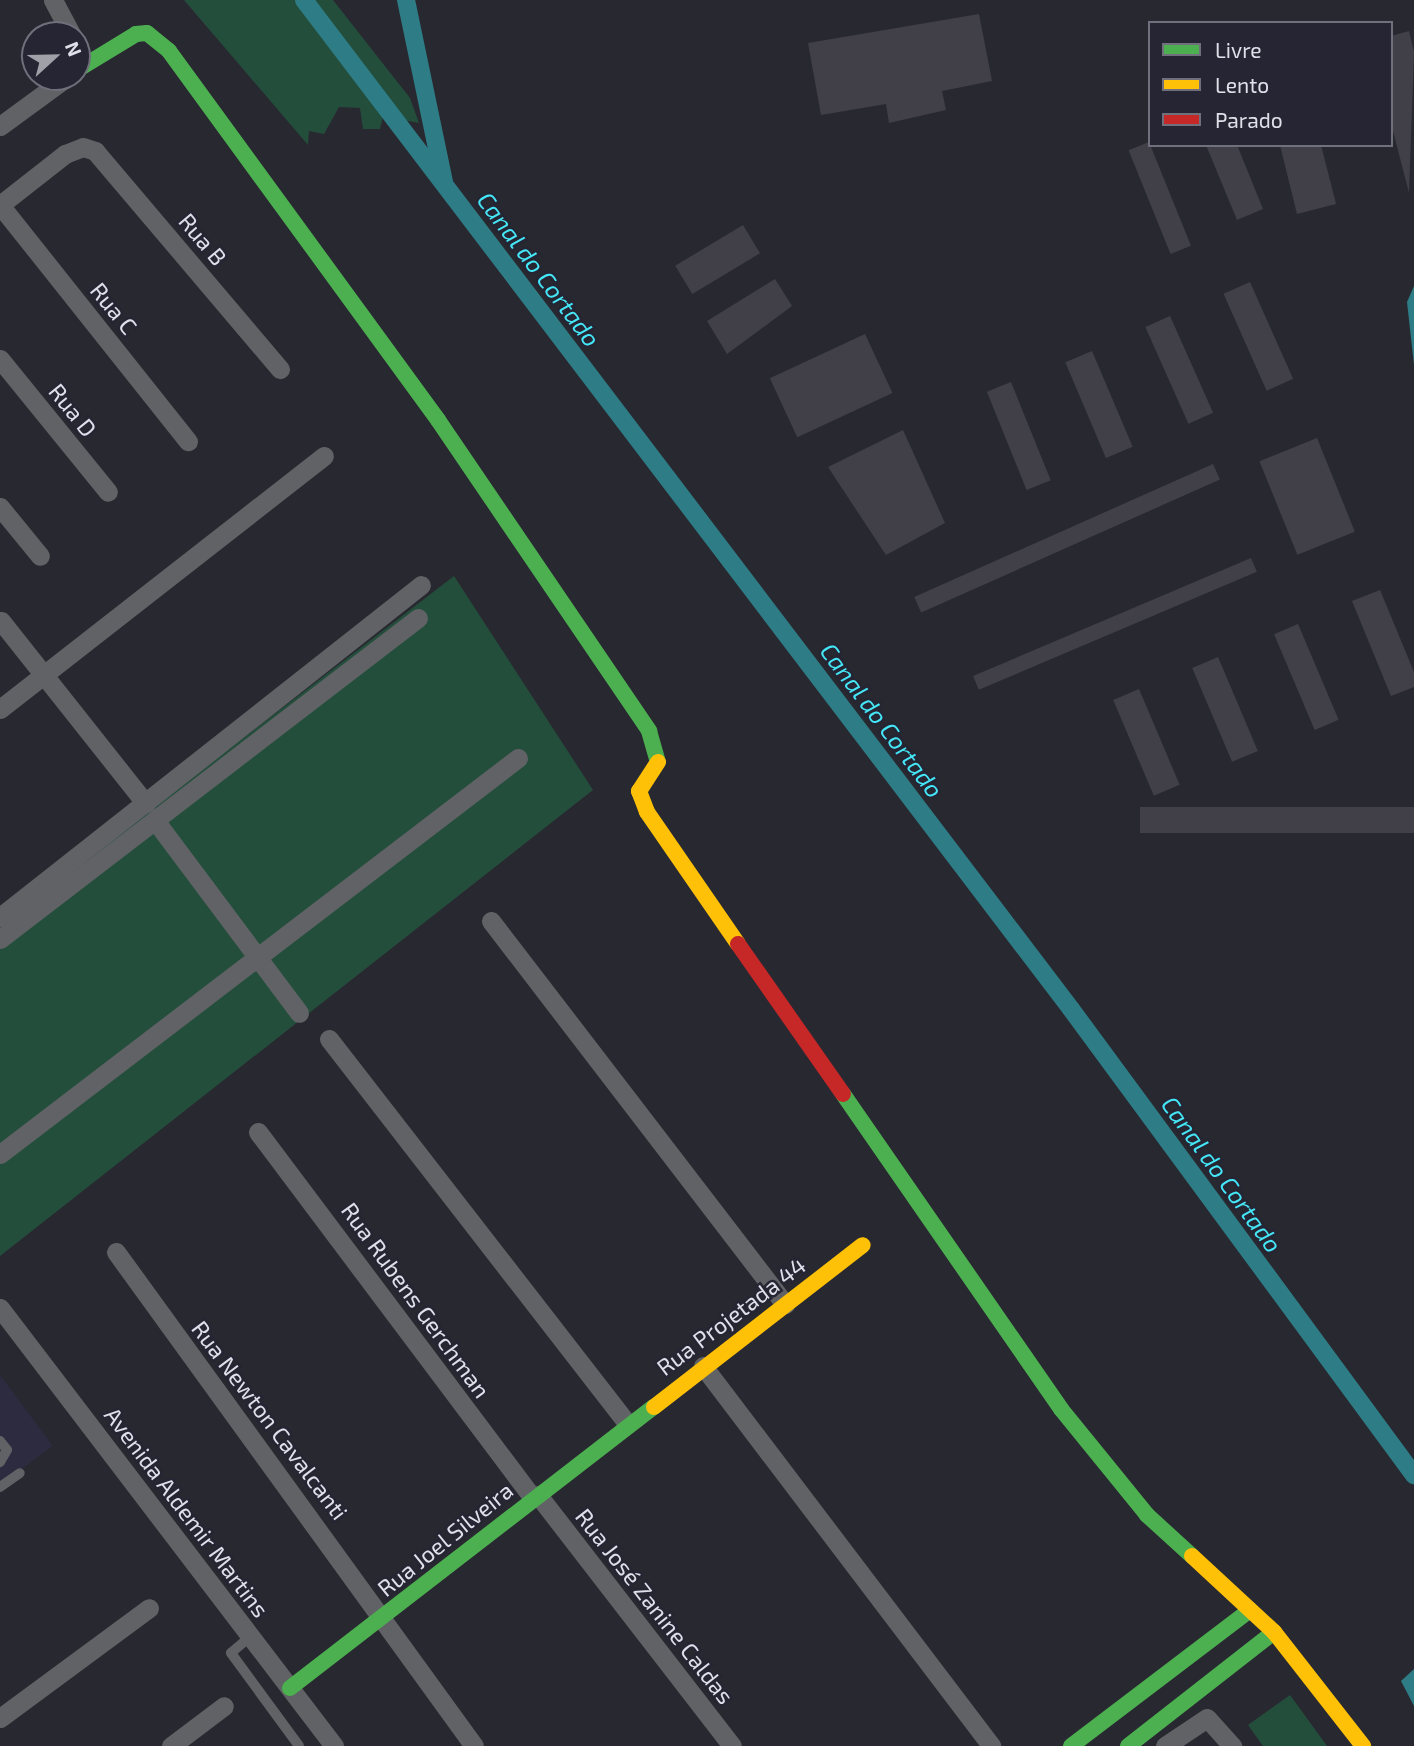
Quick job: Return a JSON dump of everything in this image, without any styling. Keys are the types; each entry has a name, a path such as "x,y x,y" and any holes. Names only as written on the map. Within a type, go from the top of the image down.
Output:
{"street":[{"path":"53,0 64,21"},
{"path":"91,61 147,33 169,51 438,420 649,730 661,757 639,791 646,812 1061,1409 1147,1514 1274,1632 1363,1746"},
{"path":"0,126 48,91"},
{"name":"Rua B","path":"0,205 53,162 83,147 105,161 280,369"},
{"name":"Rua C","path":"0,205 188,441"},
{"name":"Rua D","path":"0,359 108,492"},
{"path":"0,709 324,456"},
{"path":"0,508 40,556"},
{"path":"0,917 421,585"},
{"path":"0,939 157,822 418,618"},
{"path":"1,621 146,804"},
{"path":"0,1154 258,960 518,758"},
{"path":"157,822 299,1013"},
{"path":"491,921 785,1304"},
{"path":"329,1039 627,1423"},
{"name":"Rua Rubens Gerchman","path":"258,1132 535,1496"},
{"name":"Rua Projetada 44","path":"627,1423 863,1245"},
{"name":"Rua Newton Cavalcanti","path":"116,1252 385,1616 474,1746"},
{"name":"Avenida Aldemir Martins","path":"0,1308 334,1746"},
{"path":"703,1366 991,1746"},
{"name":"Rua Joel Silveira","path":"290,1688 385,1616 627,1423"},
{"name":"Rua José Zanine Caldas","path":"535,1496 732,1746"},
{"path":"0,1718 149,1608"},
{"path":"1072,1746 1250,1610"},
{"path":"1128,1746 1274,1632"},
{"path":"171,1746 224,1706"},
{"path":"1165,1746 1207,1718 1232,1746"}],"lane":[{"path":"0,1441 7,1450 0,1462"},
{"path":"0,1488 20,1473"},
{"path":"251,1636 230,1653 299,1746"}],"shaded area":[{"path":"0,1375 53,1446 0,1485"}],"green space":[{"path":"184,0 333,0 410,98 419,123 383,116 380,129 363,129 360,108 339,107 324,134 309,131 308,145"},
{"path":"454,576 593,790 0,1256 0,925"},
{"path":"1290,1695 1327,1746 1263,1746 1248,1725"}],"water":[{"path":"1414,286 1414,365 1407,302"},
{"path":"1414,1669 1414,1706 1401,1681"}],"building":[{"path":"979,14 992,81 942,91 946,110 889,123 886,104 821,115 808,43"},
{"path":"1409,31 1414,52 1409,193 1393,131 1393,35"},
{"path":"1148,142 1148,147 1151,147 1191,246 1171,254 1129,150"},
{"path":"1207,147 1238,147 1263,209 1237,220"},
{"path":"1280,147 1322,147 1336,204 1297,214"},
{"path":"743,225 760,253 692,294 675,266"},
{"path":"775,279 792,306 727,354 707,321"},
{"path":"1250,282 1293,379 1267,391 1224,294"},
{"path":"1170,316 1213,413 1188,424 1145,327"},
{"path":"865,334 892,393 797,437 770,378"},
{"path":"1092,351 1133,447 1106,458 1065,362"},
{"path":"1011,382 1051,480 1027,490 987,392"},
{"path":"903,430 945,523 886,555 828,467"},
{"path":"1317,438 1355,532 1297,555 1260,461"},
{"path":"1213,464 1220,480 921,613 914,597"},
{"path":"1251,558 1257,572 979,690 973,676"},
{"path":"1380,590 1414,672 1414,687 1391,696 1352,601"},
{"path":"1298,624 1339,720 1315,730 1274,634"},
{"path":"1218,657 1258,751 1232,762 1192,668"},
{"path":"1139,689 1180,785 1154,796 1113,700"},
{"path":"1140,807 1414,807 1414,833 1140,833"}],"waterway":[{"name":"Canal do Cortado","path":"304,0 1071,1009 1414,1475"},
{"path":"406,0 444,182"}],"traffic: fast":[{"path":"91,61 136,34 147,33 169,51 438,420 649,731 658,762"},
{"path":"843,1094 1061,1409 1147,1515 1192,1556"},
{"path":"290,1688 654,1407"},
{"path":"1071,1746 1250,1610"},
{"path":"1128,1746 1274,1632"}],"traffic: slow":[{"path":"658,762 639,791 647,812 738,944"},
{"path":"654,1407 863,1245"},
{"path":"1192,1556 1274,1632 1363,1746"}],"traffic: jam":[{"path":"738,944 843,1094"}]}
